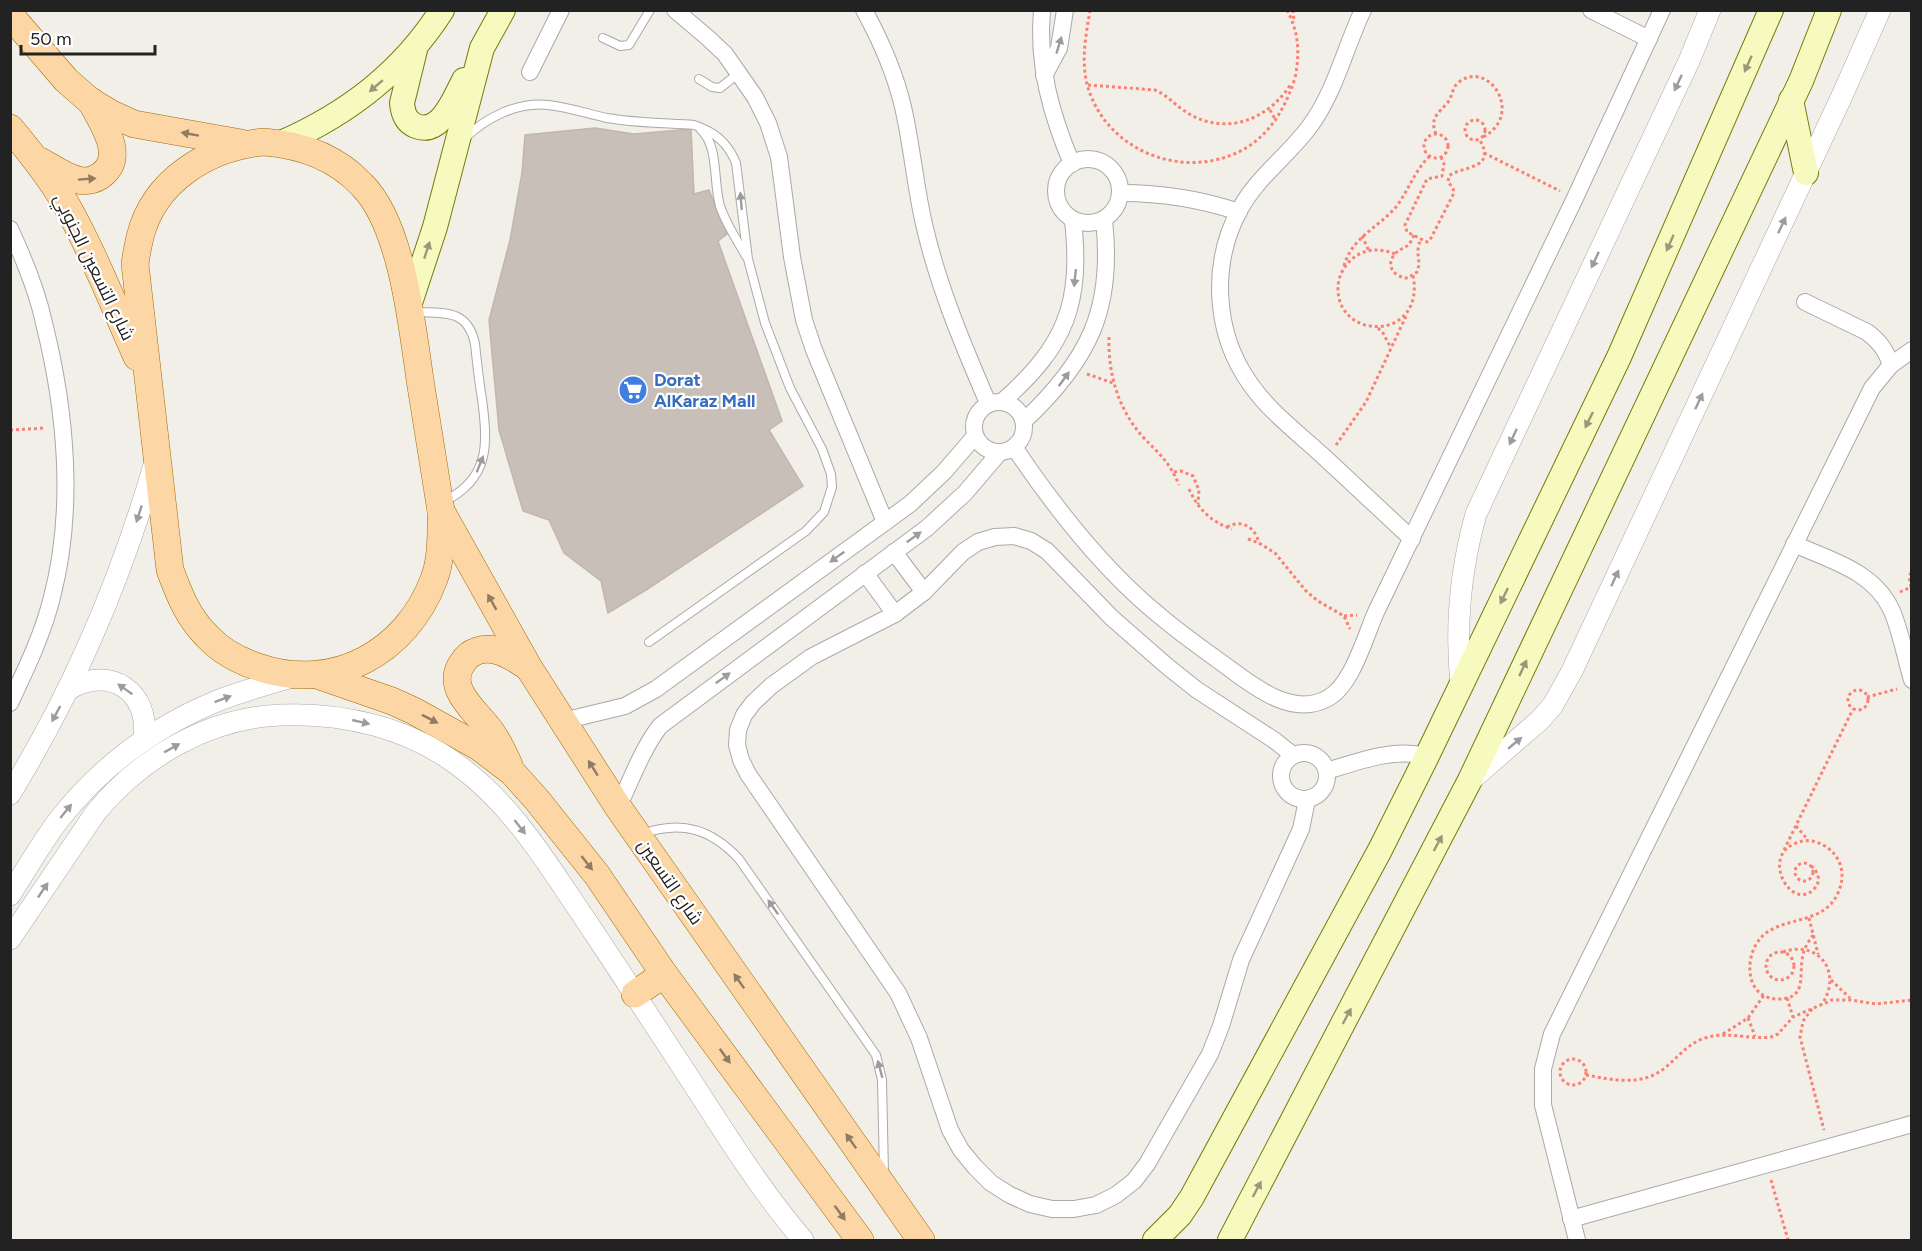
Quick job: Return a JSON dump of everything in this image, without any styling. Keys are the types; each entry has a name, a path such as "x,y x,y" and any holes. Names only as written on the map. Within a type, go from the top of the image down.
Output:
{"main road":[{"path":"281,143 311,130 340,113 393,72 415,48 442,10"},
{"path":"415,48 402,112 413,125 421,128 430,127 444,117 503,10"},
{"path":"1155,1240 1180,1215 1192,1197 1380,850 1619,357 1772,10"},
{"path":"1230,1240 1470,780 1791,100 1829,10"},
{"path":"10,15 66,80 90,100 112,114 134,124 248,144 281,143 311,150 340,165 363,185 381,211 393,240 409,309 441,507 441,537 435,577 418,614 391,644 357,665 307,675"},
{"path":"409,309 435,227 482,48"},
{"path":"34,157 78,180 89,181 107,171 112,161 113,151 90,100"},
{"path":"1791,100 1806,173"},
{"name":"شارع التسعين الجنوبي","path":"10,128 51,179 67,207 148,381"},
{"path":"248,144 219,151 193,165 170,184 152,208 140,235 135,264 170,570 184,607 208,638 240,660 277,673 307,675 392,701 424,715 479,747 512,772"},
{"name":"شارع التسعين","path":"441,507 529,668 618,807 921,1240"},
{"path":"529,668 501,652 489,649 477,651 466,657 459,667 456,679 459,691 493,734 512,772 597,875 664,975 860,1240"},
{"path":"635,994 664,975"}],"street":[{"path":"531,72 561,10"},
{"path":"675,10 708,38 740,73 768,123 779,157 796,289 811,340 885,522"},
{"path":"864,10 888,60 903,106 933,262 959,336 995,402"},
{"path":"1042,10 1041,49 1044,76 1051,107 1072,164"},
{"path":"1044,76 1059,48 1065,10"},
{"path":"1363,10 1325,102 1296,144 1259,180 1239,212 1230,232 1220,275 1222,318 1228,342 1251,386 1412,538"},
{"path":"1591,10 1649,39"},
{"path":"1073,220 1076,267 1069,312 1060,333 1036,371 995,402 980,409 973,427 975,436 980,445 989,451 1007,450 1039,483 1125,585 1159,616 1231,670 1282,702 1298,705 1313,704 1341,689 1349,676 1376,612 1575,198 1662,10"},
{"path":"1461,684 1458,635 1460,594 1464,562 1476,514 1689,61 1710,10"},
{"path":"1470,780 1540,720 1553,705 1572,671 1880,10"},
{"path":"1091,159 1101,162 1116,174 1121,193 1112,213 1104,220 1094,223 1073,220 1060,206 1057,197 1059,178 1072,164 1091,159"},
{"path":"1121,193 1176,196 1239,212"},
{"path":"1024,421 1059,386 1087,343 1103,295 1107,270 1104,220"},
{"path":"10,229 28,270 44,321 55,374 65,476 64,532 54,587 31,658 10,703"},
{"path":"1805,302 1875,338 1891,364"},
{"path":"1577,1240 1543,1105 1543,1069 1552,1034 1872,388 1891,364 1911,350"},
{"path":"618,807 647,742 660,726 947,511 1007,450 1021,440 1024,421 1020,412 1012,405 995,402"},
{"path":"563,721 608,711 641,698 885,522 927,489 975,436"},
{"path":"10,794 69,688 114,586 133,534 156,458"},
{"path":"1293,755 1197,690 1168,667 1112,618 1047,551 1031,541 1014,536 995,537 978,542 963,552 924,592 895,614 811,657 771,687 753,703 744,715 738,730 737,745 741,760 898,993 920,1038 950,1130 961,1150 991,1183 1030,1204 1052,1209 1096,1205 1116,1195 1134,1181 1148,1164 1210,1054 1241,960 1301,829 1307,800"},
{"path":"1794,544 1865,577 1884,596 1892,611 1906,684"},
{"path":"894,552 924,592"},
{"path":"865,573 895,614"},
{"path":"10,894 44,840 73,802 107,769 144,740 184,716 218,701 307,675"},
{"path":"69,688 88,680 99,679 120,684 129,690 136,698 145,718 144,740"},
{"path":"10,939 109,796 146,764 184,741 226,724 270,716 317,716 364,723 409,737 443,755 477,780 507,812 545,861 635,994 765,1194 803,1240"},
{"path":"1304,753 1314,755 1327,771 1327,781 1323,790 1316,797 1307,800 1296,799 1286,793 1281,783 1280,772 1284,762 1293,755 1304,753"},
{"path":"1327,771 1386,755 1415,753 1427,756"},
{"path":"1571,1219 1911,1124"}],"lane":[{"path":"603,38 620,46 629,45 650,10"},
{"path":"699,79 712,87 720,88 740,73"},
{"path":"454,151 479,126 494,117 510,110 539,105 561,107 608,118 694,125 713,133 720,139 727,146 736,163 748,259 776,355 790,388 828,461 832,487 824,512 807,531 649,642"},
{"path":"694,125 704,132 709,140 722,210 748,259"},
{"path":"409,309 457,316 466,323 475,344 486,448 482,462 470,482 441,507"},
{"path":"638,836 674,827 693,829 711,835 726,845 739,859 870,1045 880,1066 882,1080 885,1190"}],"path":[{"path":"1090,10 1084,55 1088,85 1095,104 1105,120 1118,135 1143,152 1170,161 1200,162 1229,156 1247,147 1276,121 1288,100 1299,60 1299,42 1287,10"},
{"path":"1293,10 1294,24"},
{"path":"1436,134 1433,124 1436,114 1450,99 1456,84 1472,77 1485,80 1500,94 1503,109 1495,129 1481,138 1475,140 1467,137 1465,128 1469,121 1478,119 1482,121 1486,129 1481,138 1484,153 1475,167 1454,172 1449,176 1454,193 1427,242 1407,232 1405,225 1427,179 1442,176 1444,164 1441,157"},
{"path":"1088,85 1155,90 1165,94 1186,112 1202,120 1219,124 1237,123 1270,110 1284,96 1295,78"},
{"path":"1270,110 1276,121"},
{"path":"1436,134 1445,138 1448,146 1441,157 1430,156 1425,149 1425,141 1436,134"},
{"path":"1484,153 1575,198"},
{"path":"1407,313 1394,323 1377,327 1365,326 1355,321 1346,313 1341,303 1338,291 1339,279 1350,250 1362,236 1381,222 1398,204 1415,172 1430,156"},
{"path":"1362,236 1369,250"},
{"path":"1414,236 1409,246 1395,254 1391,265 1396,275 1408,278 1419,267 1417,249 1421,239"},
{"path":"1343,268 1350,260 1369,250 1395,254"},
{"path":"1325,458 1346,434 1366,402 1414,301 1416,288 1413,275"},
{"path":"1377,327 1391,348"},
{"path":"1109,336 1113,383 1122,405 1133,425 1163,456 1174,472 1179,485"},
{"path":"1066,376 1088,374 1113,383"},
{"path":"10,430 61,427"},
{"path":"1174,472 1181,471 1193,476 1199,490 1198,506"},
{"path":"1189,489 1198,506 1211,518 1232,529"},
{"path":"1227,527 1238,523 1247,525 1255,533 1259,543"},
{"path":"1248,539 1259,543 1281,560 1306,591 1318,601 1344,616"},
{"path":"1884,596 1910,589 1911,572"},
{"path":"1867,697 1906,684"},
{"path":"1859,690 1867,697 1864,708 1854,709 1849,705 1849,694 1854,691 1859,690"},
{"path":"1810,866 1813,870 1809,880 1804,882 1795,877 1794,871 1800,863 1810,866 1815,869 1818,882 1809,892 1795,893 1789,889 1781,875 1780,859 1854,709"},
{"path":"1796,826 1808,840"},
{"path":"1784,851 1790,846 1808,840 1821,843 1831,850 1839,861 1842,873 1841,885 1836,897 1828,907 1809,918 1775,927 1765,933 1749,960 1751,980 1756,989 1772,999 1787,998 1800,988 1805,949 1813,935"},
{"path":"1809,918 1819,956 1829,971 1831,980 1827,996 1822,1004"},
{"path":"1783,952 1788,954 1794,964 1793,970 1784,979 1778,980 1768,972 1767,960 1777,952 1797,948 1819,956"},
{"path":"1794,964 1802,962"},
{"path":"1831,980 1851,1000"},
{"path":"1721,1035 1748,1018 1764,995"},
{"path":"1787,998 1793,1017"},
{"path":"1586,1075 1628,1082 1641,1080 1665,1068 1700,1040 1721,1035 1771,1037 1778,1034 1793,1017 1832,1000 1876,1004 1911,1000"},
{"path":"1814,1007 1803,1021 1800,1037 1828,1147"},
{"path":"1748,1018 1755,1037"},
{"path":"1575,1059 1582,1062 1586,1068 1586,1075 1582,1082 1575,1085 1567,1084 1562,1079 1560,1071 1568,1060 1575,1059"},
{"path":"1767,1164 1788,1240"}],"building":[{"name":"Dorat AlKaraz Mall","path":"595,128 634,134 691,129 694,194 709,190 727,234 718,241 782,421 769,430 803,486 608,613 601,581 564,553 549,520 523,511 499,430 489,320 510,240 522,173 525,135"}],"place":[{"name":"Dorat AlKaraz Mall","path":"633,390"}]}
